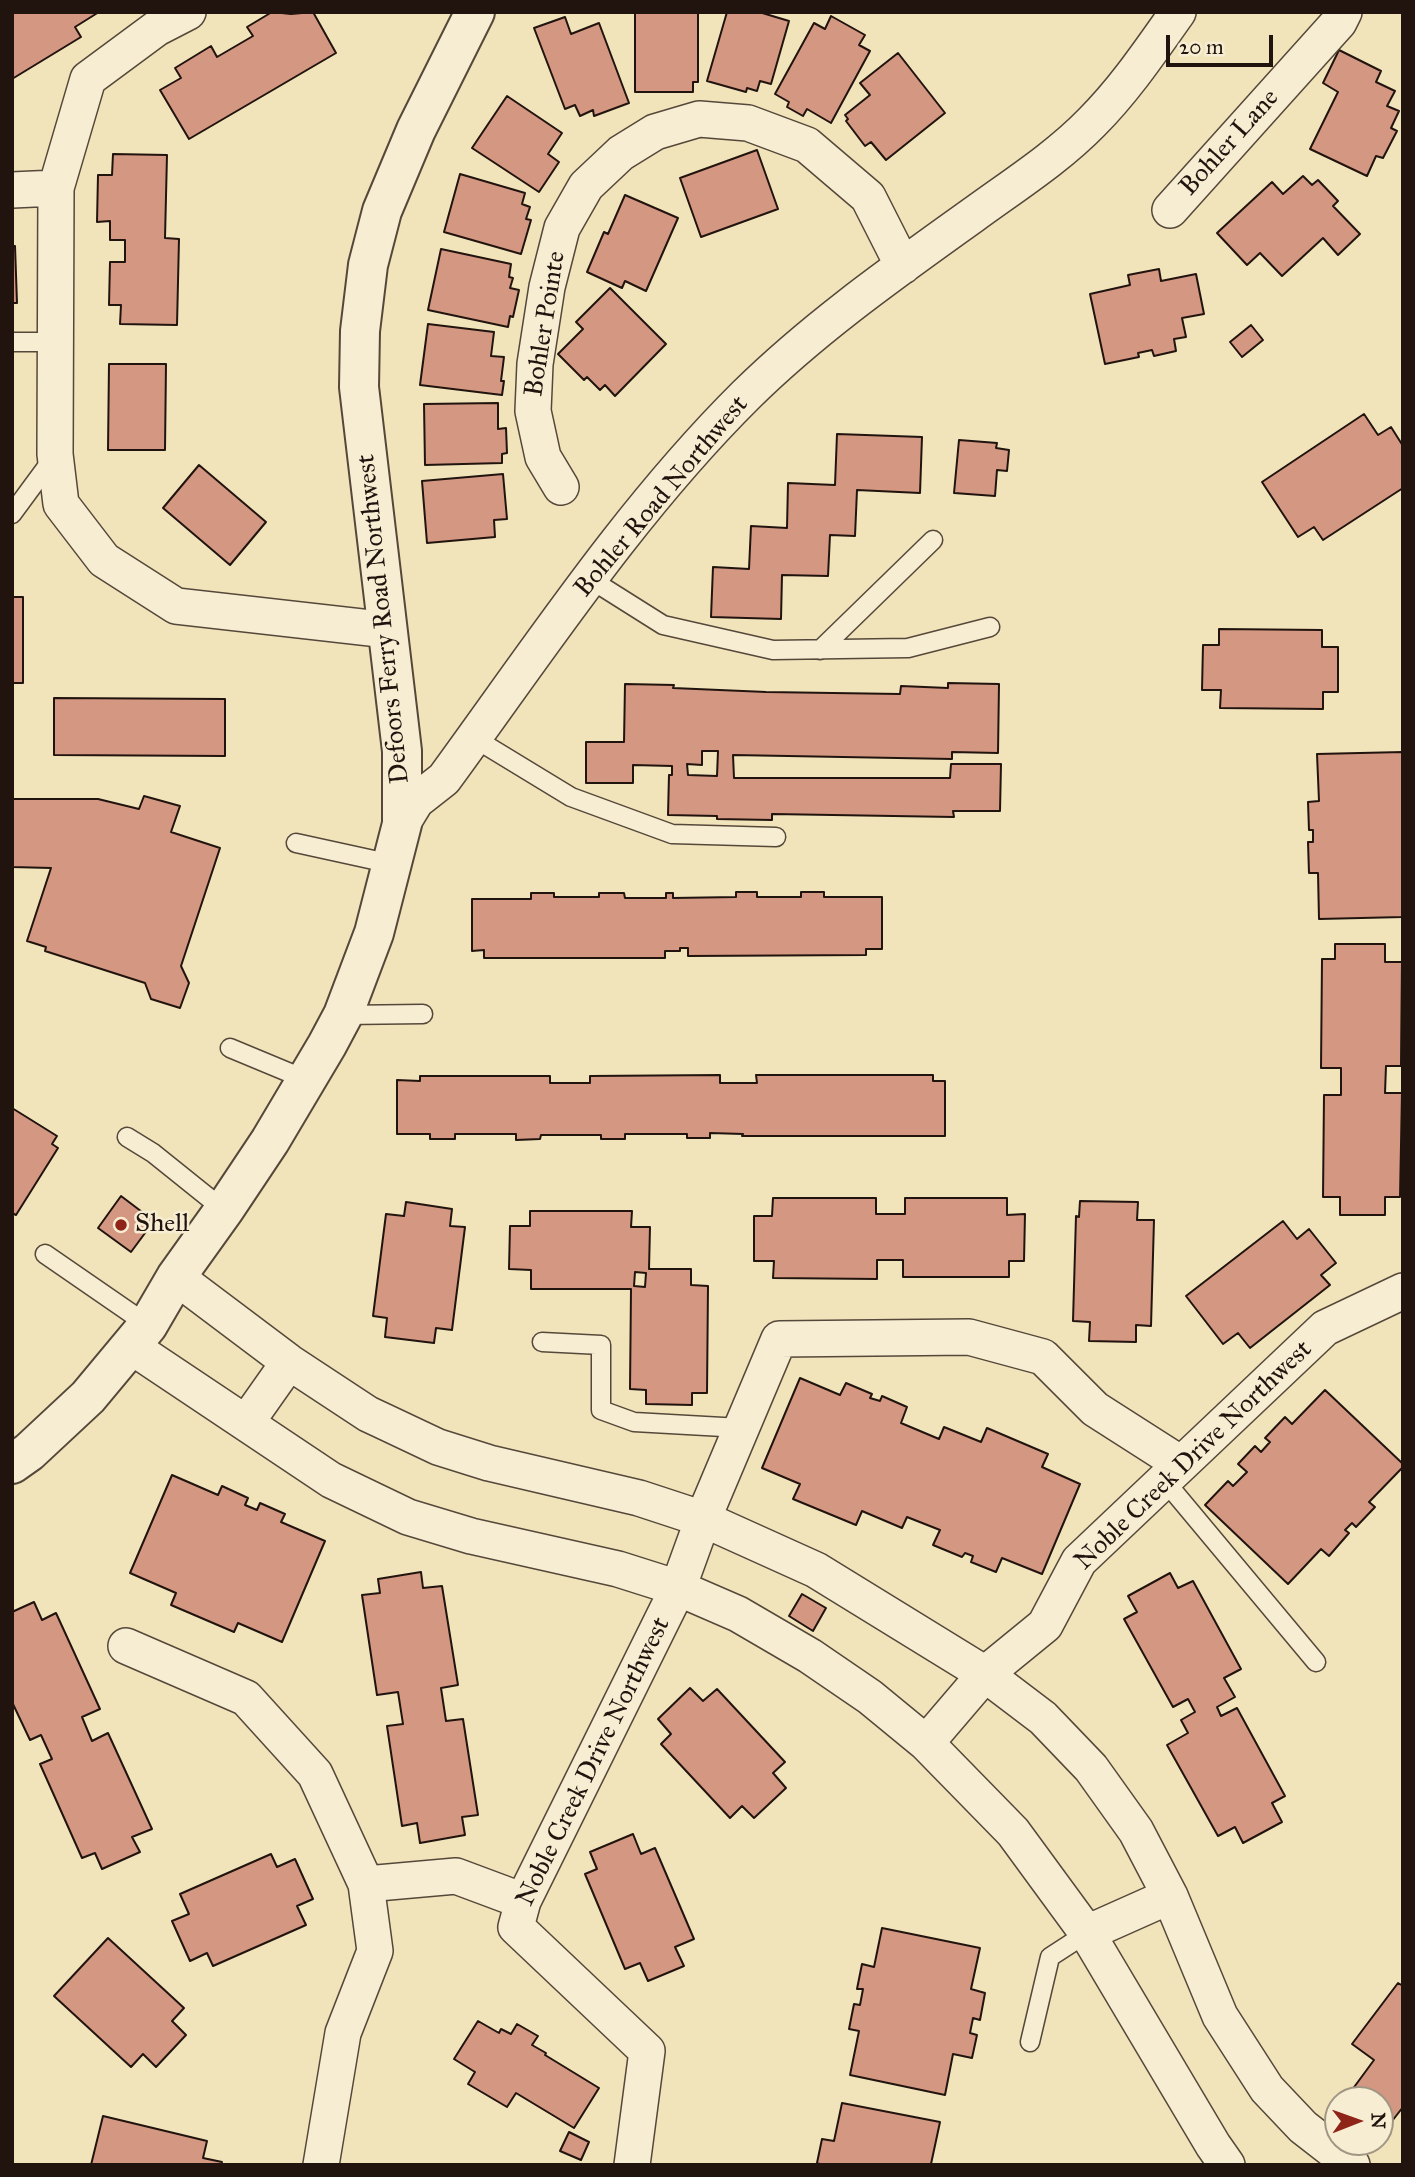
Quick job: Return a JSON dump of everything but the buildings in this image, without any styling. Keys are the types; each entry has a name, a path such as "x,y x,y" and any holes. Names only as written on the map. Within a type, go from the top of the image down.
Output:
{"street":[{"path":"187,12 157,28 88,79 55,188 55,454 61,504 104,560 176,606 388,630"},
{"name":"Defoors Ferry Road Northwest","path":"12,1464 29,1452 88,1397 140,1336 307,1080 343,1015 374,933 402,824 402,751 359,387 360,331 368,265 382,211 416,130 475,12"},
{"name":"Bohler Road Northwest","path":"402,824 416,801 444,779 590,579 683,464 747,395 848,306 1054,156 1092,122 1129,80 1178,12"},
{"name":"Bohler Lane","path":"1170,210 1335,15"},
{"name":"Bohler Pointe","path":"561,487 543,457 533,411 535,364 547,287 562,228 586,186 621,153 655,132 699,119 748,123 807,145 868,197 903,266"},
{"path":"12,190 55,188"},
{"path":"176,1277 289,1362 368,1414 438,1447 489,1463 639,1498 703,1519 816,1570 985,1674 1043,1718 1091,1768 1136,1830 1170,1896 1220,2016 1267,2089 1335,2160"},
{"name":"Noble Creek Drive Northwest","path":"926,1743 985,1674 1045,1625 1079,1561 1325,1328 1403,1291"},
{"path":"140,1336 246,1423 331,1480 408,1517 471,1536 618,1569 678,1588 738,1614 810,1656 870,1697 926,1743 1013,1832 1087,1933 1227,2165"},
{"name":"Noble Creek Drive Northwest","path":"632,2165 647,2051 516,1927 523,1901 678,1588 703,1519 779,1339 969,1337 1043,1357 1095,1409 1173,1472"},
{"path":"246,1423 289,1362"},
{"path":"126,1646 246,1698 315,1774 366,1884 376,1951 343,2033 321,2165"},
{"path":"366,1884 456,1876 523,1901"},
{"path":"1087,1933 1170,1896"}],"lane":[{"path":"12,342 55,342"},
{"path":"12,514 55,454"},
{"path":"820,650 933,540"},
{"path":"590,579 663,625 773,650 908,648 990,627"},
{"path":"474,738 570,797 672,834 776,837"},
{"path":"296,843 392,864"},
{"path":"343,1015 423,1014"},
{"path":"230,1048 307,1080"},
{"path":"127,1137 153,1153 224,1210"},
{"path":"45,1254 140,1336"},
{"path":"542,1342 601,1345 601,1410 634,1422 741,1428"},
{"path":"1173,1472 1316,1662"},
{"path":"1030,2042 1050,1957 1087,1933"}],"place":[{"name":"Shell","path":"121,1225"}]}
